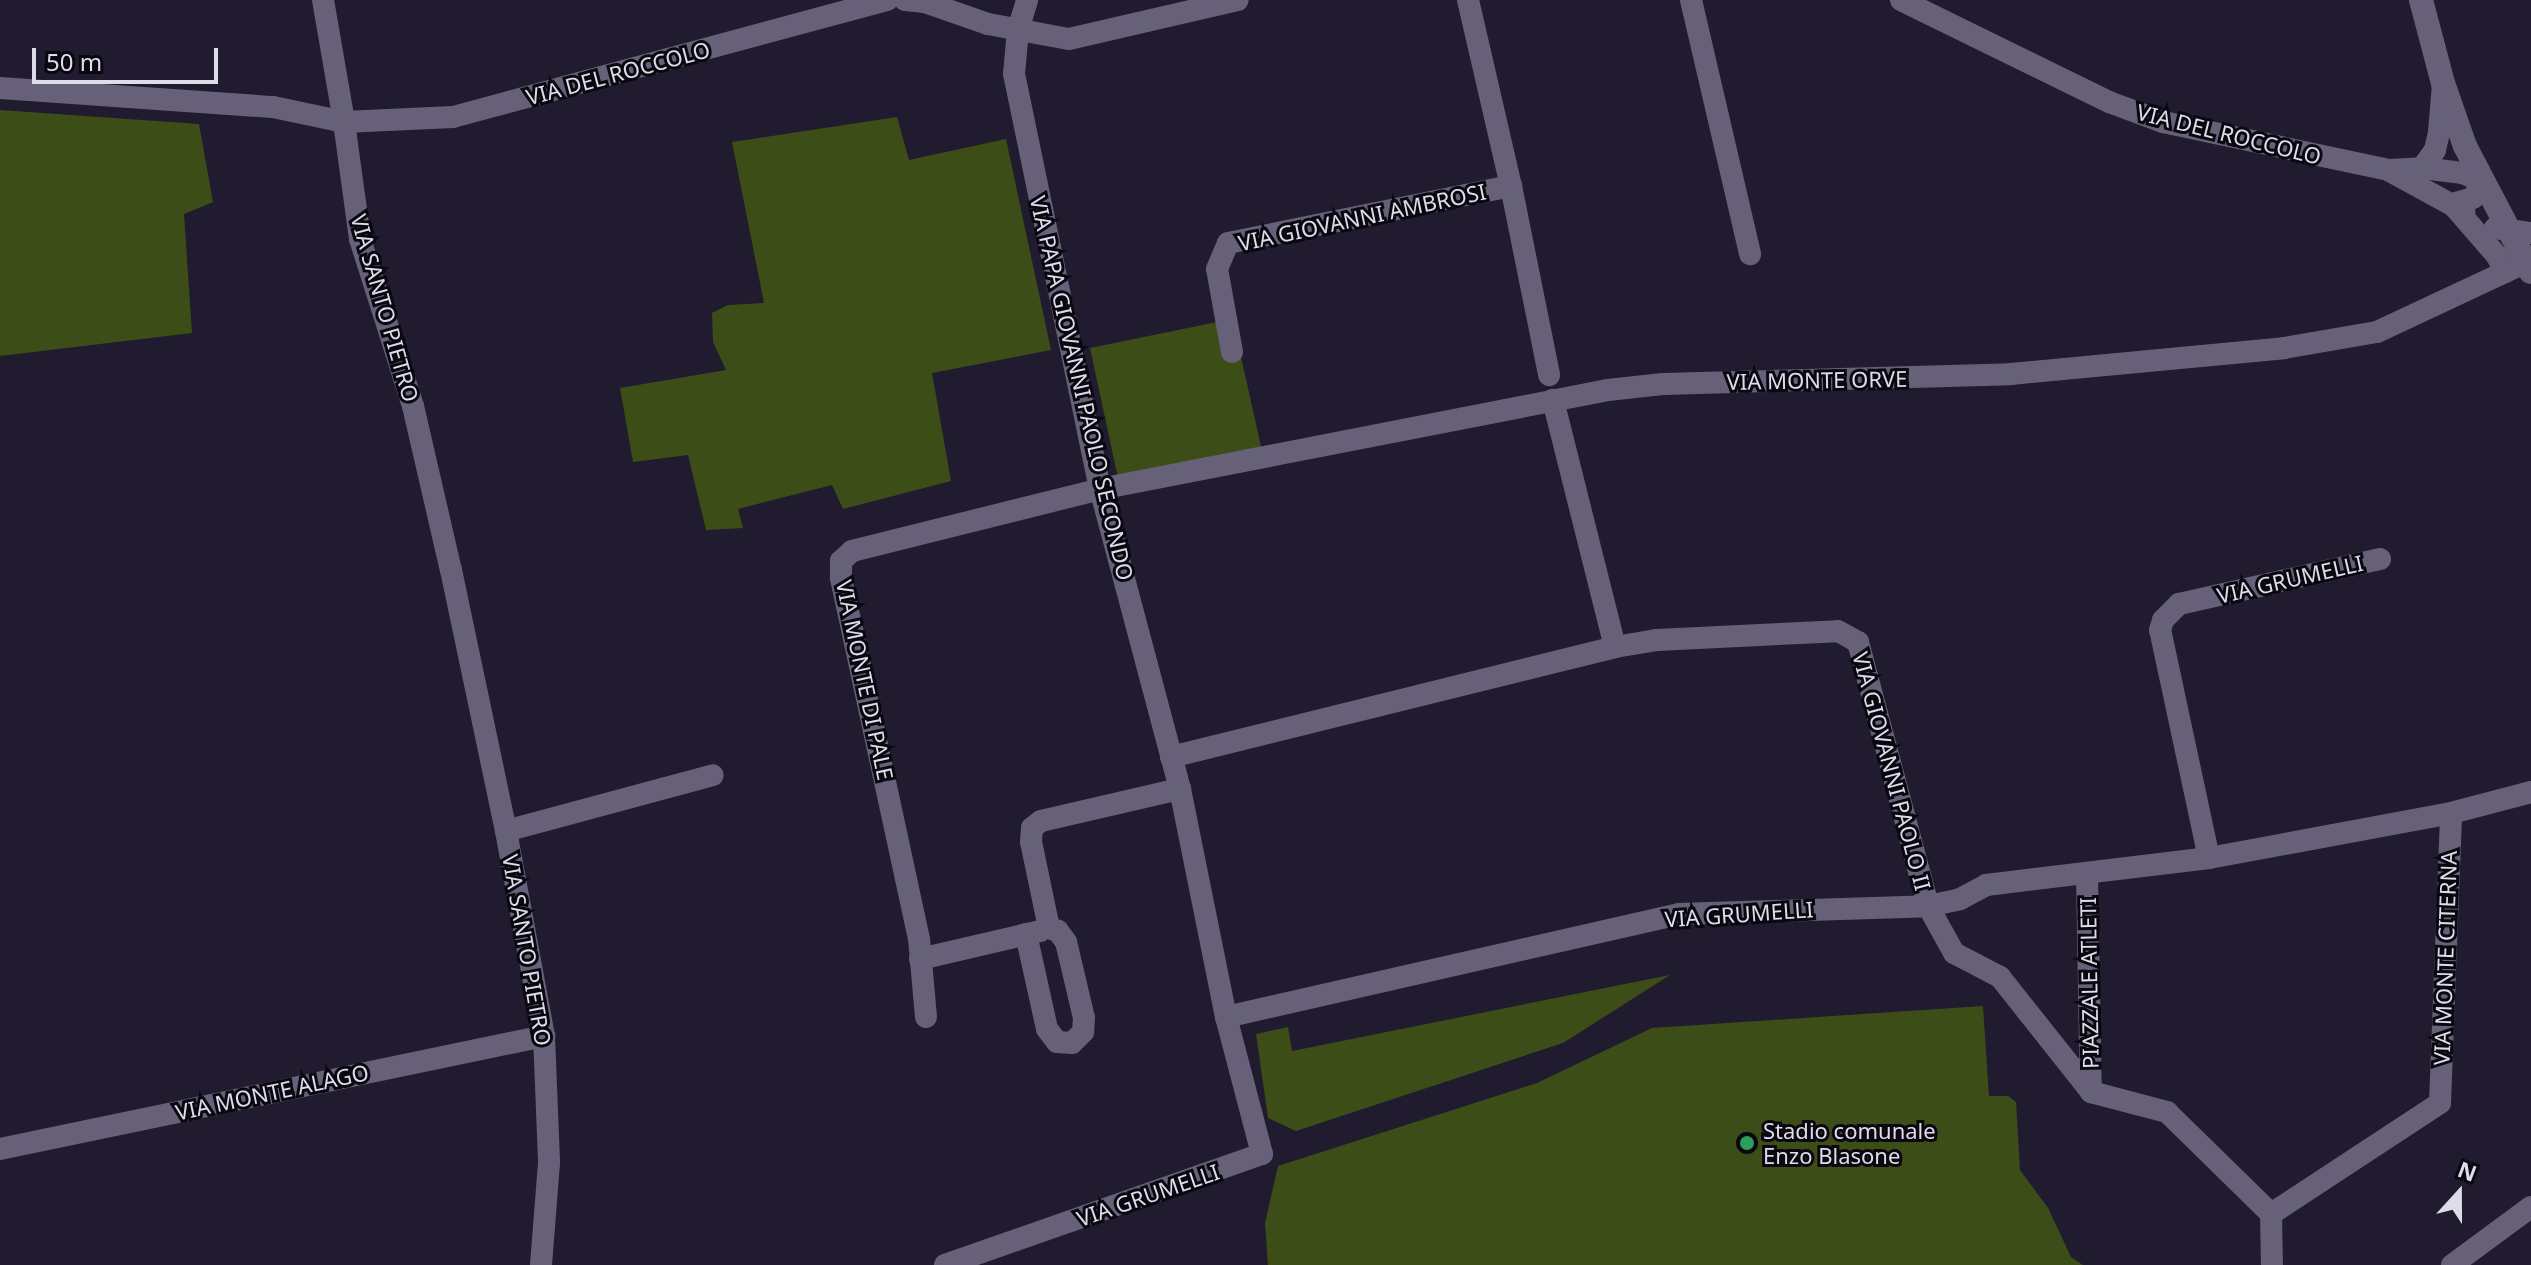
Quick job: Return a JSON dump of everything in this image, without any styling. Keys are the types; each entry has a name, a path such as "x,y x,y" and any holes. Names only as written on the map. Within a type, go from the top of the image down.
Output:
{"main road":[{"path":"2421,0 2443,83 2482,182 2519,232 2520,269"}],"street":[{"name":"VIA SANTO PIETRO","path":"323,0 360,239 413,406 506,831 544,1036 549,1163 538,1264"},
{"name":"VIA DEL ROCCOLO","path":"344,122 453,117 888,0"},
{"path":"905,0 925,2 988,24 1069,39 1238,0"},
{"name":"VIA PAPA GIOVANNI PAOLO SECONDO","path":"1027,0 1018,30 1014,74 1100,489 1180,789"},
{"path":"1468,0 1511,186 1549,375"},
{"path":"1691,0 1750,254"},
{"name":"VIA DEL ROCCOLO","path":"1901,0 2109,102 2163,122 2389,170 2422,168 2463,173 2482,182"},
{"path":"2422,168 2435,150 2443,83"},
{"path":"0,88 273,107 344,122"},
{"name":"VIA DEL ROCCOLO","path":"2389,170 2488,226 2519,232"},
{"path":"2482,182 2473,198 2452,204 2497,256 2520,269"},
{"name":"VIA GIOVANNI AMBROSI","path":"1232,352 1217,269 1228,243 1511,186"},
{"name":"VIA MONTE ORVE","path":"1100,489 1553,400 1663,384 2011,374 2284,348 2377,332 2520,269"},
{"path":"1553,400 1615,647"},
{"name":"VIA MONTE DI PALE","path":"926,1017 920,959 879,743 841,577 841,561 852,551 1100,489"},
{"name":"VIA GRUMELLI","path":"2209,858 2160,630 2163,620 2179,604 2380,559"},
{"name":"VIA GIOVANNI PAOLO II","path":"1171,757 1615,647 1657,640 1838,631 1858,642 1928,906"},
{"name":"VIA SANTO PIETRO","path":"506,831 713,775"},
{"path":"1049,928 1031,842 1032,828 1041,821 1180,789"},
{"name":"VIA GRUMELLI","path":"945,1265 1262,1154 1226,1017 1180,789"},
{"name":"VIA GRUMELLI","path":"1226,1017 1679,914 1928,906 1960,899 1986,885 2209,858 2451,813 2531,792"},
{"name":"VIA MONTE CITERNA","path":"2271,1214 2440,1103 2451,813"},
{"name":"PIAZZALE ATLETI","path":"2087,873 2091,1092"},
{"name":"PIAZZALE ATLETI","path":"1928,906 1954,953 2000,977 2091,1092 2167,1112 2271,1214"},
{"path":"920,959 1049,928 1058,931 1066,942 1084,1018 1083,1032 1072,1043 1057,1042 1047,1029 1026,934"},
{"name":"VIA MONTE ALAGO","path":"0,1149 544,1036"},
{"path":"2452,1265 2531,1207"},
{"path":"2271,1214 2272,1265"}],"green space":[{"path":"0,110 199,124 213,202 184,214 192,333 0,356"},
{"path":"897,117 909,160 1006,139 1051,350 932,373 951,481 843,509 832,485 738,509 743,528 706,530 688,455 633,462 620,388 726,370 713,342 712,313 728,305 764,303 732,142"},
{"path":"1222,321 1241,357 1262,451 1118,478 1090,348"},
{"path":"1670,975 1563,1043 1296,1131 1268,1118 1256,1034 1288,1027 1292,1051"},
{"name":"Stadio comunale Enzo Blasone","path":"1983,1006 1989,1096 2008,1096 2016,1102 2020,1170 2048,1208 2071,1257 2083,1265 1268,1265 1265,1223 1278,1166 1537,1083 1652,1028"}],"place":[{"name":"Stadio comunale Enzo Blasone","path":"1747,1143"}]}
